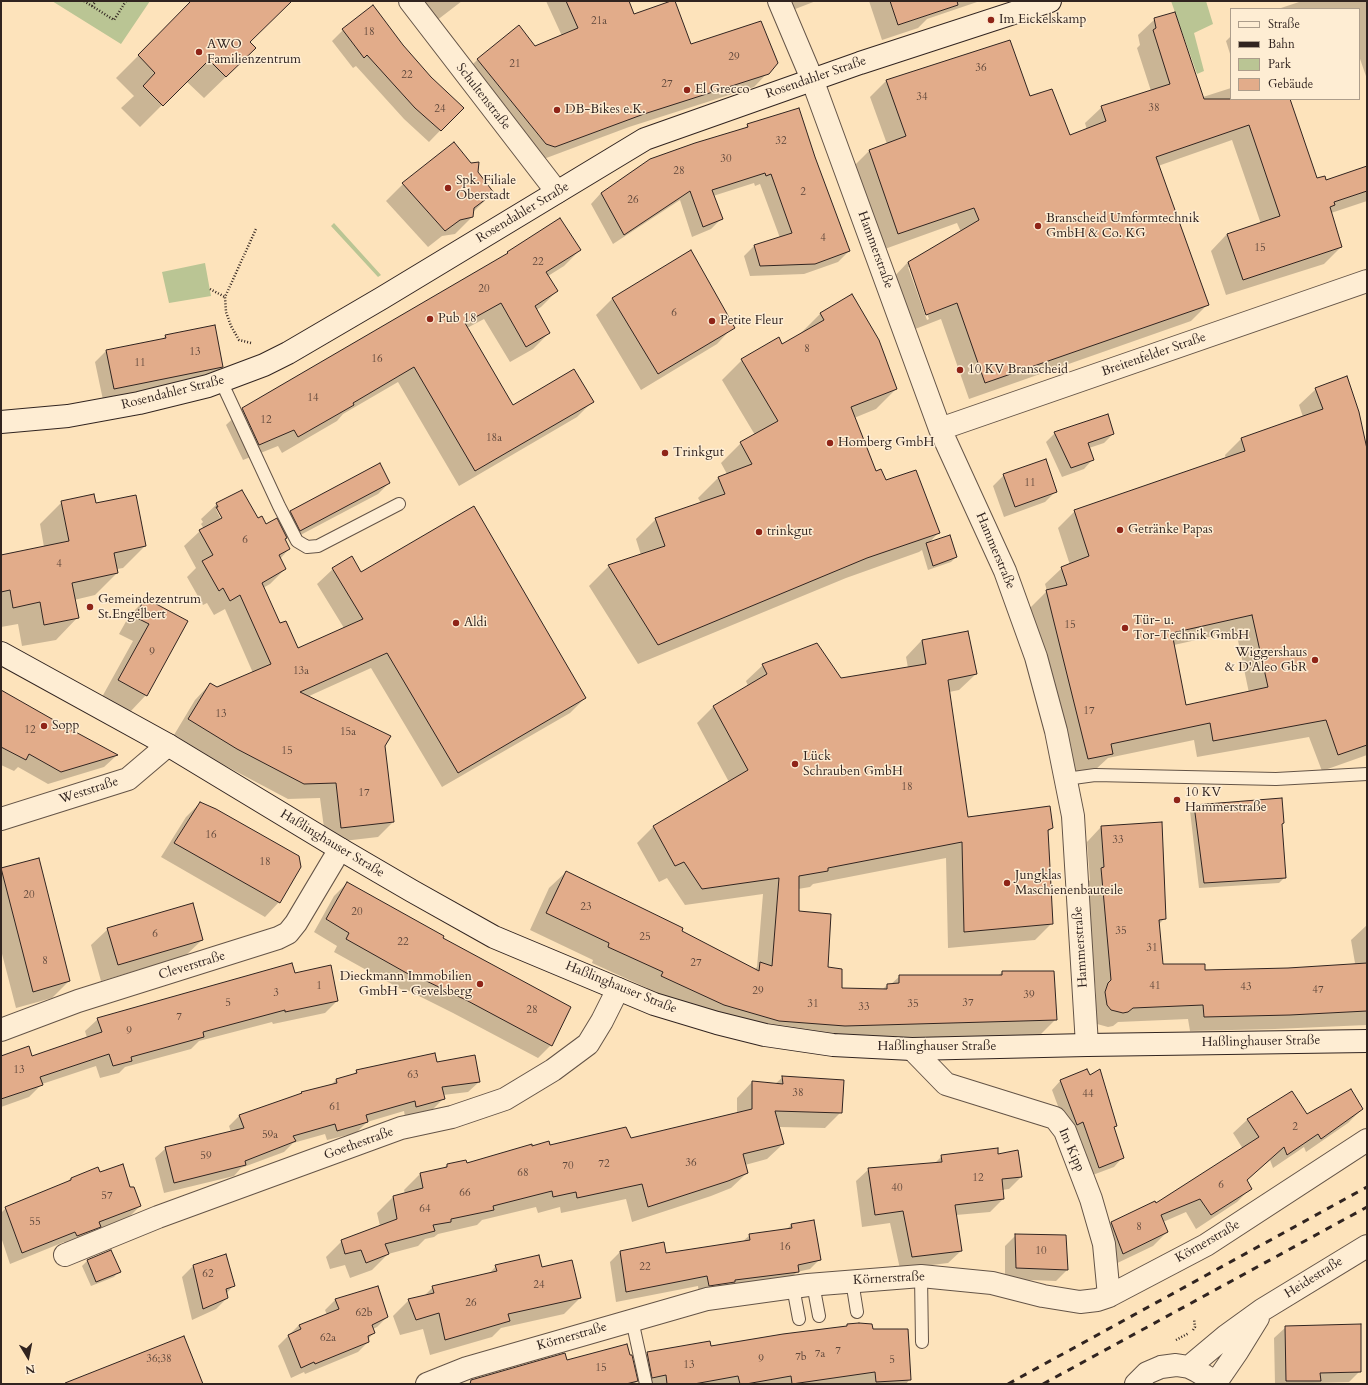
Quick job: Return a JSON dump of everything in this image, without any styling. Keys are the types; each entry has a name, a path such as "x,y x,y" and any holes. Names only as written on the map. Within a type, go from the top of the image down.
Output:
{"street":[{"name":"Schultenstraße","path":"410,1 557,192"},
{"path":"779,1 812,79"},
{"name":"Rosendahler Straße","path":"1,422 68,416 140,403 208,386 264,365 288,353 395,290 645,139 812,79 1050,1"},
{"name":"Hammerstraße","path":"812,79 940,429 1005,571 1036,657 1056,731 1072,816 1087,1045"},
{"name":"Breitenfelder Straße","path":"940,429 1367,281"},
{"name":"Haßlinghauser Straße","path":"1,653 168,745 340,849 494,936 654,1004 717,1023 765,1035 833,1045 912,1049 1367,1041"},
{"name":"Weststraße","path":"1,819 128,779 168,745"},
{"name":"Cleverstraße","path":"1,1030 78,1001 278,938 288,933 296,923 340,849"},
{"name":"Goethestraße","path":"65,1256 158,1217 401,1128 452,1117 505,1099 553,1070 588,1044 602,1021 618,988"},
{"name":"Im Kipp","path":"912,1049 946,1084 1055,1118 1065,1131 1091,1199 1104,1244 1109,1296"},
{"name":"Körnerstraße","path":"427,1384 467,1368 707,1298 803,1286 921,1276 992,1283 1043,1296 1080,1302 1097,1300 1109,1296 1206,1245 1367,1140"},
{"name":"Heidestraße","path":"1189,1367 1226,1336 1262,1310 1367,1246"},
{"name":"Heidestraße","path":"1136,1384 1147,1373 1161,1366 1176,1365 1189,1367 1207,1377 1214,1384 1237,1352 1262,1310"}],"lane":[{"path":"221,382 282,513 297,541 307,547 318,546 399,504"},
{"path":"1066,779 1095,775 1276,779 1367,774"},
{"path":"921,1276 922,1342"},
{"path":"852,1281 857,1312"},
{"path":"803,1286 819,1316"},
{"path":"799,1319 803,1286"},
{"path":"632,1320 646,1384"}],"path":[{"path":"84,1 114,20 126,1"},
{"path":"92,6 96,1"},
{"path":"251,343 239,340 231,326 226,312 225,298 256,229"},
{"path":"210,289 225,298"},
{"path":"1174,1341 1195,1327 1194,1319"}],"green space":[{"path":"52,1 150,1 121,44"},
{"path":"1171,1 1206,1 1213,24 1194,33 1204,71 1197,74"},
{"path":"334,223 381,275 378,277 331,226"},
{"path":"205,263 211,296 169,303 162,272"}],"building":[{"name":"AWO Familienzentrum","path":"191,1 292,1 250,42 256,48 226,77 209,60 163,106 143,86 155,73 138,55"},
{"path":"566,1 629,1 634,14 671,1 675,1 691,44 761,21 778,63 769,74 644,114 555,147 546,144 477,59 519,25 535,46 578,28"},
{"path":"890,1 957,1 958,5 898,25"},
{"path":"373,5 403,45 431,77 464,108 441,131 415,108 367,55 364,58 342,29"},
{"name":"Branscheid Umformtechnik GmbH & Co. KG","path":"1175,12 1204,99 1290,100 1317,178 1325,176 1326,180 1367,166 1367,191 1334,202 1335,205 1330,207 1342,247 1243,280 1227,234 1280,216 1249,125 1156,157 1209,305 985,383 957,303 926,315 908,262 979,220 974,208 898,234 869,150 906,136 886,80 1010,40 1030,96 1052,89 1070,135 1106,121 1101,106 1170,84 1153,30 1156,28 1154,18"},
{"path":"799,108 815,157 850,251 815,264 760,266 754,245 792,233 771,174 766,176 765,173 712,190 723,219 703,227 690,191 624,235 601,193 650,159 695,143 748,127 747,124"},
{"name":"Spk. Filiale Oberstadt","path":"454,142 471,163 479,162 478,172 494,193 474,208 473,217 460,220 445,231 402,183"},
{"path":"560,218 581,250 546,272 558,291 535,306 550,333 526,347 501,303 465,323 513,405 574,369 594,402 475,471 414,367 353,403 354,405 298,437 294,430 259,445 242,408 508,253 507,252"},
{"path":"691,250 735,328 658,374 612,298"},
{"path":"852,294 879,340 897,389 851,407 876,471 881,469 886,480 916,470 940,533 867,558 658,645 608,565 665,546 655,518 725,494 718,477 752,464 740,442 778,421 741,359 779,337 782,344 824,320 820,313"},
{"path":"215,325 223,367 114,389 106,350 166,338 165,335"},
{"path":"1347,376 1359,412 1367,449 1367,745 1338,755 1326,720 1213,741 1210,723 1111,744 1113,754 1088,759 1046,590 1067,585 1061,567 1089,556 1074,510 1245,451 1241,438 1323,409 1315,388","holes":["1252,615 1268,687 1186,705 1172,633"]},
{"path":"1108,414 1114,434 1088,443 1094,460 1071,468 1054,432"},
{"path":"1046,459 1057,492 1015,507 1003,474"},
{"path":"380,463 390,483 300,531 290,511"},
{"path":"242,490 258,518 262,516 266,524 277,518 287,538 285,539 290,549 279,555 286,569 262,583 280,623 286,621 298,648 363,619 332,568 352,556 361,572 474,506 586,698 458,773 387,653 300,692 391,736 385,746 394,822 341,828 336,783 304,784 237,749 188,719 210,683 217,687 271,664 240,595 230,601 223,588 219,591 202,561 213,555 199,530 222,518 216,507 218,507 216,503"},
{"path":"94,494 96,503 136,495 146,546 114,553 118,573 72,583 79,618 44,625 40,602 13,608 10,590 1,592 1,555 69,541 61,501"},
{"path":"950,535 957,557 933,566 926,543"},
{"path":"145,598 188,621 147,696 118,680 149,624 135,617"},
{"path":"968,631 977,674 948,680 968,817 1050,806 1053,828 1048,830 1053,924 964,932 962,842 828,868 828,871 799,876 799,911 831,914 828,967 842,969 842,988 887,989 887,984 899,983 899,975 1002,975 1002,971 1054,971 1057,1020 845,1026 779,1021 724,1005 661,976 663,972 608,947 609,943 546,913 566,871 683,928 682,931 759,971 760,962 772,966 779,878 702,889 684,862 675,866 653,826 748,770 713,706 767,674 762,664 817,643 841,678 926,664 922,640"},
{"path":"1,690 118,755 61,772 29,754 26,760 1,747"},
{"path":"1282,798 1284,823 1282,824 1286,878 1204,883 1194,805"},
{"path":"200,802 216,809 299,856 301,867 280,903 174,843"},
{"path":"1162,822 1166,919 1159,920 1163,964 1205,964 1205,970 1288,968 1367,963 1367,1011 1204,1017 1203,1005 1133,1008 1128,1012 1123,1013 1111,1010 1107,1005 1105,992 1108,983 1111,980 1101,868 1104,867 1101,826"},
{"path":"39,858 70,981 33,992 1,868"},
{"path":"347,882 444,936 443,938 571,1007 552,1046 466,1000 420,978 419,980 346,939 349,933 326,919"},
{"path":"193,903 203,940 118,965 107,928"},
{"path":"292,963 295,973 331,965 338,1001 285,1012 285,1010 203,1032 204,1037 131,1057 132,1061 113,1066 109,1054 40,1077 43,1085 1,1099 1,1056 29,1046 32,1056 102,1032 97,1018"},
{"path":"435,1053 437,1062 475,1055 480,1082 442,1087 445,1099 416,1107 415,1101 366,1115 368,1122 337,1131 335,1124 293,1136 296,1141 245,1161 246,1165 174,1183 165,1147 244,1128 239,1115 302,1093 301,1092 337,1083 336,1079 357,1073 356,1070"},
{"path":"1087,1069 1090,1075 1100,1069 1117,1126 1114,1127 1124,1158 1099,1168 1083,1122 1077,1125 1060,1080"},
{"path":"782,1076 844,1080 842,1113 775,1111 784,1144 743,1154 748,1173 648,1207 642,1184 577,1198 576,1192 553,1197 552,1191 493,1206 494,1210 451,1219 451,1222 433,1225 435,1231 385,1244 389,1254 366,1263 361,1250 345,1254 341,1240 397,1219 393,1196 423,1188 420,1173 447,1167 447,1164 466,1160 467,1163 532,1144 532,1146 549,1141 550,1145 626,1127 631,1138 752,1109 752,1081 783,1084"},
{"path":"1351,1089 1363,1109 1321,1139 1318,1134 1287,1155 1284,1147 1247,1180 1252,1189 1211,1215 1200,1199 1161,1215 1168,1232 1123,1254 1111,1222 1155,1201 1156,1203 1259,1137 1247,1119 1292,1091 1307,1114"},
{"path":"998,1148 998,1154 1018,1150 1022,1177 1002,1179 1004,1199 955,1205 962,1251 912,1257 903,1211 875,1215 868,1168 942,1162 941,1155"},
{"path":"123,1164 130,1187 134,1187 141,1206 99,1222 101,1227 77,1236 75,1232 22,1253 5,1207 71,1180 71,1178 98,1167 100,1172"},
{"path":"814,1220 821,1260 798,1265 799,1272 735,1280 735,1282 709,1286 707,1276 626,1292 620,1251 664,1242 666,1253 750,1240 749,1234 792,1228 791,1224"},
{"path":"1015,1234 1066,1235 1068,1270 1016,1268"},
{"path":"111,1250 121,1272 96,1282 87,1260"},
{"path":"226,1254 235,1286 226,1289 228,1298 203,1309 193,1265"},
{"path":"539,1255 542,1267 572,1260 581,1298 508,1314 510,1321 445,1340 439,1313 416,1320 408,1299 434,1293 432,1286 497,1271 495,1265"},
{"path":"378,1286 388,1317 372,1325 375,1333 368,1336 369,1342 315,1364 314,1362 301,1368 288,1335 301,1329 299,1325 339,1309 335,1299"},
{"path":"859,1323 872,1324 873,1329 908,1329 911,1380 876,1382 875,1372 792,1384 791,1376 746,1384 740,1384 738,1376 694,1384 667,1384 666,1375 652,1378 647,1352 710,1341 711,1346"},
{"path":"1361,1324 1361,1372 1320,1373 1321,1381 1286,1381 1285,1326"},
{"path":"184,1336 203,1384 65,1384 65,1383"},
{"path":"627,1344 630,1355 632,1355 638,1381 626,1384 470,1384 471,1380 565,1353 567,1360"}],"railway":[{"path":"1008,1384 1367,1187"},
{"path":"1043,1384 1367,1207"}],"place":[{"name":"Im Eickelskamp","path":"991,20"},
{"name":"AWO Familienzentrum","path":"199,52"},
{"name":"El Grecco","path":"687,90"},
{"name":"DB-Bikes e.K.","path":"557,110"},
{"name":"Spk. Filiale Oberstadt","path":"448,188"},
{"name":"Branscheid Umformtechnik GmbH & Co. KG","path":"1038,226"},
{"name":"Pub 18","path":"430,319"},
{"name":"Petite Fleur","path":"712,321"},
{"name":"10 KV Branscheid","path":"960,370"},
{"name":"Homberg GmbH","path":"830,443"},
{"name":"Trinkgut","path":"665,453"},
{"name":"Getränke Papas","path":"1120,530"},
{"name":"trinkgut","path":"759,532"},
{"name":"Gemeindezentrum St.Engelbert","path":"90,607"},
{"name":"Aldi","path":"456,623"},
{"name":"Tür- u. Tor-Technik GmbH","path":"1125,628"},
{"name":"Wiggershaus & D'Aleo GbR","path":"1315,660"},
{"name":"Sopp","path":"44,726"},
{"name":"Lück Schrauben GmbH","path":"795,764"},
{"name":"10 KV Hammerstraße","path":"1177,800"},
{"name":"Jungklas Maschienenbauteile","path":"1007,883"},
{"name":"Dieckmann Immobilien GmbH - Gevelsberg","path":"480,984"}]}
